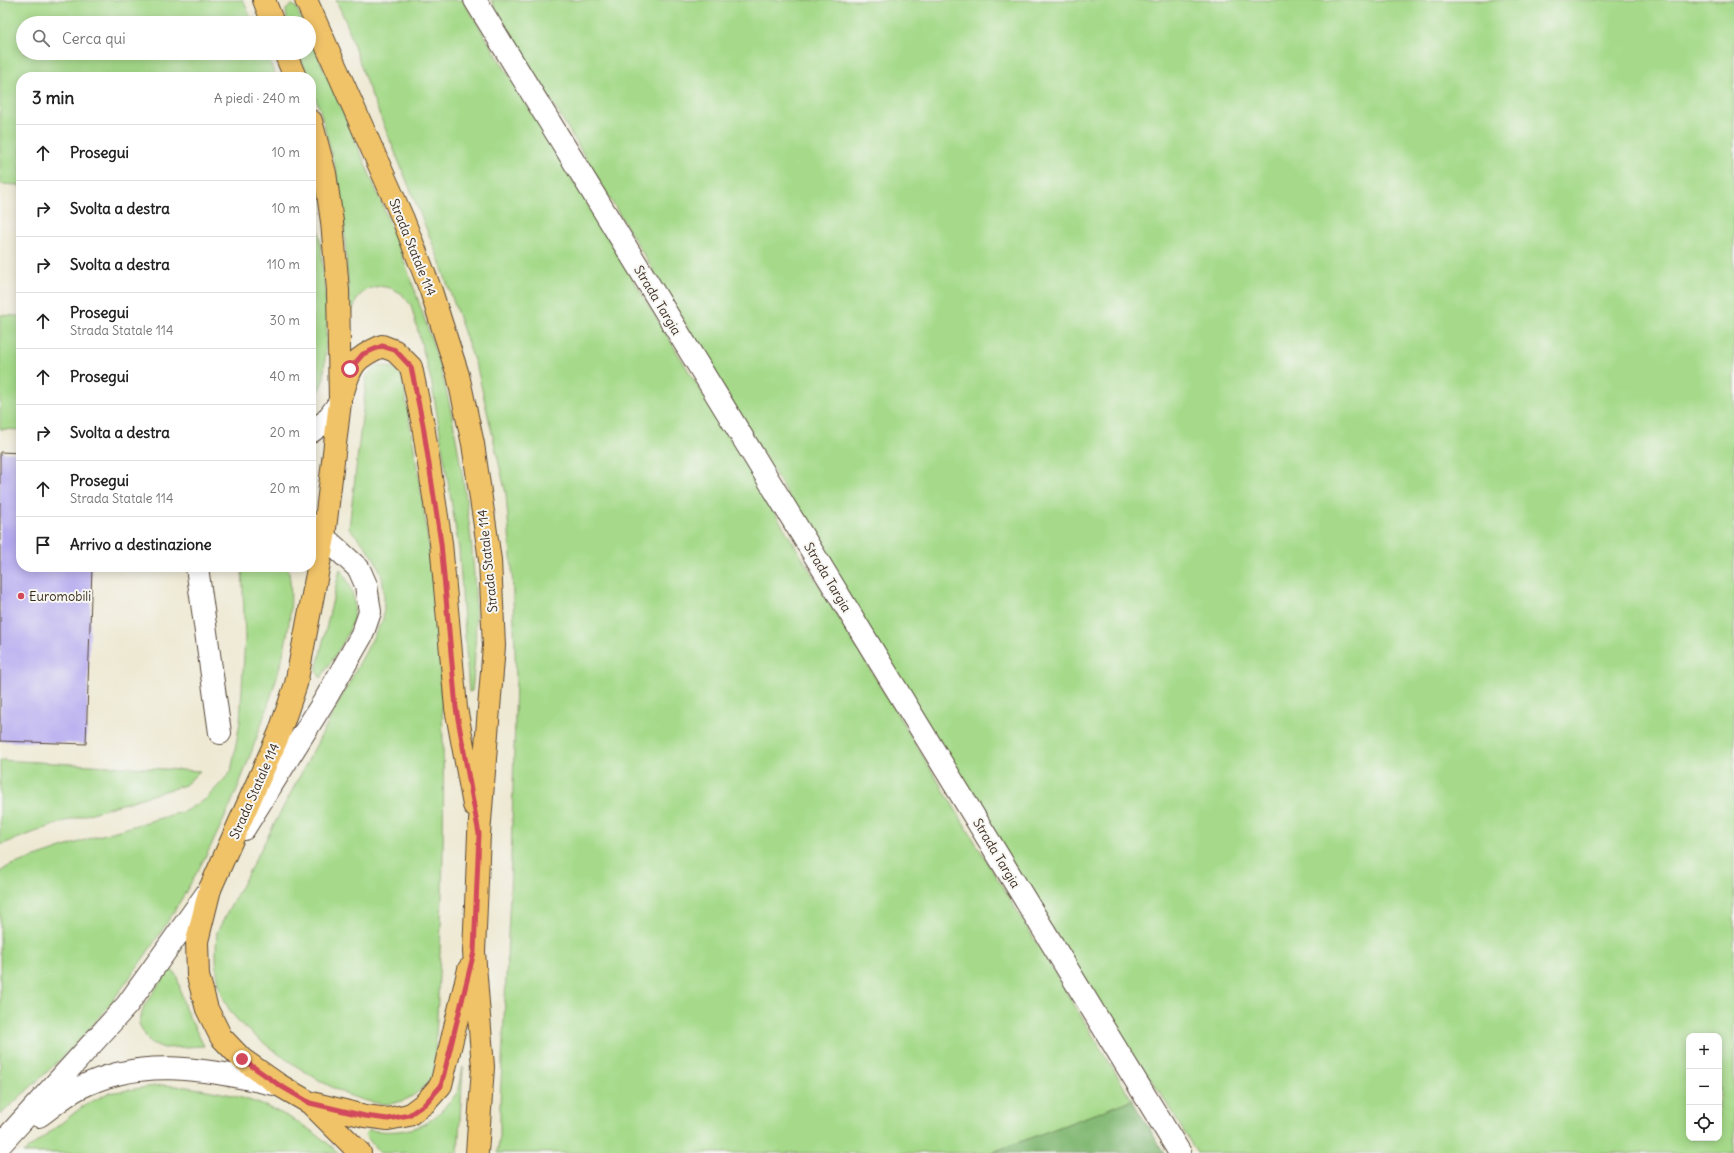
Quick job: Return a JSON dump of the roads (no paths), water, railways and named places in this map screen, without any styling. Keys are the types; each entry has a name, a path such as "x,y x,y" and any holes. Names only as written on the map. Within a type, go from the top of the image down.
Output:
{"main road":[{"path":"264,0 270,16"},
{"name":"Strada Statale 114","path":"306,0 313,16"},
{"name":"Strada Statale 114","path":"316,23 403,219 431,291 458,375 472,444 490,560 494,646 479,834 474,952 482,1067 477,1153"},
{"path":"288,60 293,72"},
{"name":"Strada Statale 114","path":"316,140 325,173 332,222 338,290 340,402 317,531"},
{"path":"340,402 350,369 363,354 382,346 395,350 411,367 423,425 441,543 456,708 479,834"},
{"name":"Strada Statale 114","path":"311,572 296,684 279,734 210,889 197,941 198,976 207,1009 221,1037 242,1059 279,1085 310,1103 360,1153"},
{"path":"310,1103 365,1116 388,1119 409,1115 425,1104 441,1086 474,952"}],"street":[{"name":"Strada Targia","path":"475,0 1180,1153"},
{"path":"316,428 326,421 340,402"},
{"path":"220,868 326,698 362,635 370,612 366,585 359,569 317,531"},
{"path":"197,572 220,733"},
{"path":"2,1143 127,1006 210,889"},
{"path":"2,1143 78,1088 117,1073 153,1067 211,1071 279,1085"}],"place":[{"name":"Euromobili","path":"21,596"}]}
